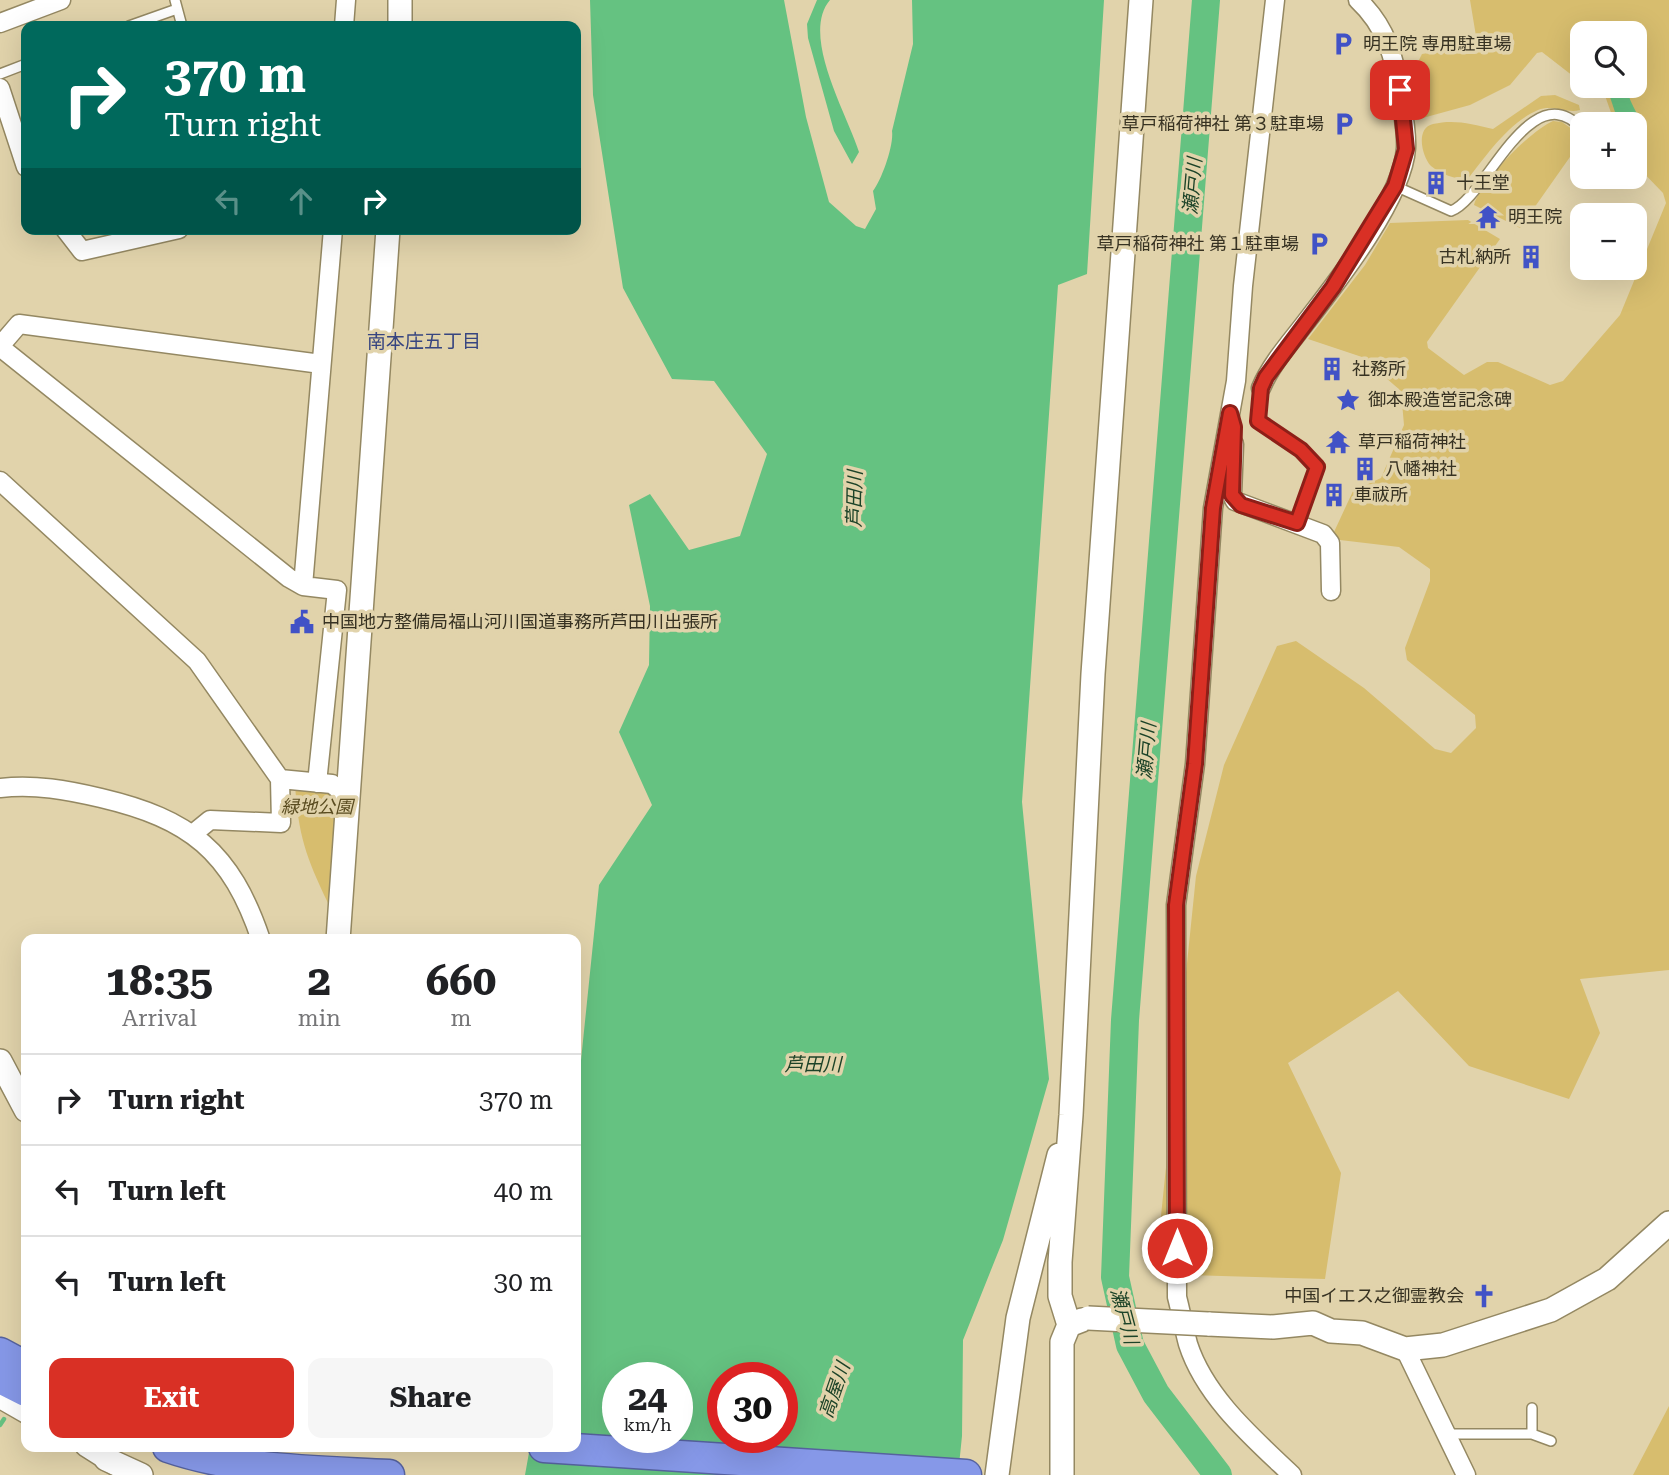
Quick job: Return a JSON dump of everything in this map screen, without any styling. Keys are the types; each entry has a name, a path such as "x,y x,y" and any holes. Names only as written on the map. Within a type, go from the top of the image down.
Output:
{"highway":[{"path":"0,1344 21,1351"},
{"path":"0,1353 21,1364"},
{"path":"581,1449 966,1475"},
{"path":"182,1452 303,1472 389,1475"}],"street":[{"path":"0,23 61,0"},
{"path":"344,21 346,0"},
{"path":"400,0 400,21"},
{"path":"1078,1322 1060,1296 1061,1244 1072,1115 1093,674 1141,0"},
{"path":"1276,0 1230,413 1213,508 1195,764 1176,905 1177,1297 1189,1346 1209,1386 1248,1433 1292,1475"},
{"path":"1261,388 1270,370 1333,287 1395,186 1406,149 1398,75 1388,41 1376,18 1358,0"},
{"path":"0,88 21,152"},
{"path":"70,235 82,251 148,235"},
{"path":"303,586 332,235"},
{"path":"338,934 388,235"},
{"path":"317,783 337,590 303,586 0,347 19,324 321,364"},
{"path":"1230,413 1234,427 1232,495 1241,505 1320,532 1330,542 1331,591"},
{"path":"0,481 197,661 280,779 281,823 210,820 194,833"},
{"path":"280,779 332,784 348,797"},
{"path":"0,788 16,786 71,791 143,808 194,833 218,858 238,887 258,934"},
{"path":"3,1069 21,1101"},
{"path":"997,1475 1018,1318 1042,1214 1072,1115"},
{"path":"1042,1214 1053,1222 1061,1244"},
{"path":"1078,1322 1273,1327 1313,1323 1331,1331 1362,1333 1405,1349 1443,1345 1550,1310 1606,1279 1669,1223"},
{"path":"1062,1475 1062,1342 1078,1322"},
{"path":"1405,1349 1466,1475"},
{"path":"6,1396 21,1410"},
{"path":"94,1452 141,1475"},
{"path":"106,1459 126,1475"}],"lane":[{"path":"140,21 176,4 181,21"},
{"path":"0,74 21,66"},
{"path":"1395,186 1451,211 1462,205 1506,148 1538,121 1558,115 1570,118"},
{"path":"1261,388 1258,421 1301,450 1317,467 1297,523"},
{"path":"1532,1408 1532,1434"},
{"path":"1444,1434 1532,1434 1551,1441"}],"green space":[{"path":"1470,0 1669,0 1669,970 1580,979 1600,1033 1569,1099 1469,1066 1398,991 1288,1063 1341,1173 1325,1279 1155,1274 1196,876 1224,765 1277,646 1296,641 1364,688 1435,749 1451,753 1476,728 1475,715 1407,660 1405,648 1430,581 1430,569 1399,547 1340,540 1334,532 1353,491 1381,478 1404,425 1401,391 1362,357 1308,339 1365,265 1390,223 1468,220 1500,239 1427,342 1428,348 1464,375 1487,362 1498,362 1550,385 1563,381 1620,315 1634,280 1647,280 1647,249 1666,203 1663,193 1647,176 1647,112 1611,112 1606,98 1647,98 1647,21 1570,21 1570,74 1542,52 1537,53 1510,85 1470,105 1419,119 1414,70 1422,54 1465,47 1476,36"},
{"path":"1555,95 1579,105 1580,110 1544,108 1527,116 1498,141 1467,180 1439,171 1431,166 1425,156 1422,137 1427,127 1433,124 1456,122 1493,129 1541,96"},
{"path":"1553,121 1562,122 1570,128 1570,157 1520,228 1474,205 1478,195 1507,158"},
{"name":"緑地公園","path":"295,783 338,790 328,903 304,845"},
{"path":"1669,1406 1669,1475 1633,1475"}],"water":[{"name":"芦田川","path":"590,0 784,0 806,117 829,202 856,226 865,229 876,209 873,191 889,153 913,44 912,0 1104,0 1087,274 1058,285 1022,802 1049,1079 1003,1240 963,1340 962,1436 958,1475 525,1475 529,1452 581,1452 581,1060 599,885 652,805 619,732 649,665 650,606 629,505 650,494 689,550 740,536 767,454 714,381 672,379 623,288 593,95"},
{"path":"817,0 830,0 822,15 820,33 829,75 859,152 852,164 834,131 808,38 807,24"},
{"path":"1610,98 1630,98 1636,112 1615,112"}],"waterway":[{"name":"瀬戸川","path":"1206,0 1125,1020 1115,1277 1130,1345 1156,1394 1218,1475"},
{"path":"0,1425 4,1419"}],"place":[{"name":"明王院 専用駐車場","path":"1343,44"},
{"name":"草戸稲荷神社 第３駐車場","path":"1344,124"},
{"name":"十王堂","path":"1436,183"},
{"name":"明王院","path":"1488,217"},
{"name":"草戸稲荷神社 第１駐車場","path":"1319,244"},
{"name":"古札納所","path":"1531,257"},
{"name":"社務所","path":"1332,369"},
{"name":"御本殿造営記念碑","path":"1348,400"},
{"name":"草戸稲荷神社","path":"1338,442"},
{"name":"八幡神社","path":"1365,469"},
{"name":"車祓所","path":"1334,495"},
{"name":"中国地方整備局福山河川国道事務所芦田川出張所","path":"302,622"},
{"name":"中国イエス之御霊教会","path":"1484,1296"}],"district":[{"name":"南本庄五丁目","path":"424,341"}],"route":[{"path":"1177,1248 1176,905 1195,764 1213,508 1230,413 1234,427 1232,495 1241,505 1297,523 1317,467 1301,450 1258,421 1261,388 1270,370 1333,287 1395,186 1406,149 1400,90"}],"water label":[{"name":"高屋川","path":"834,1390"}]}
